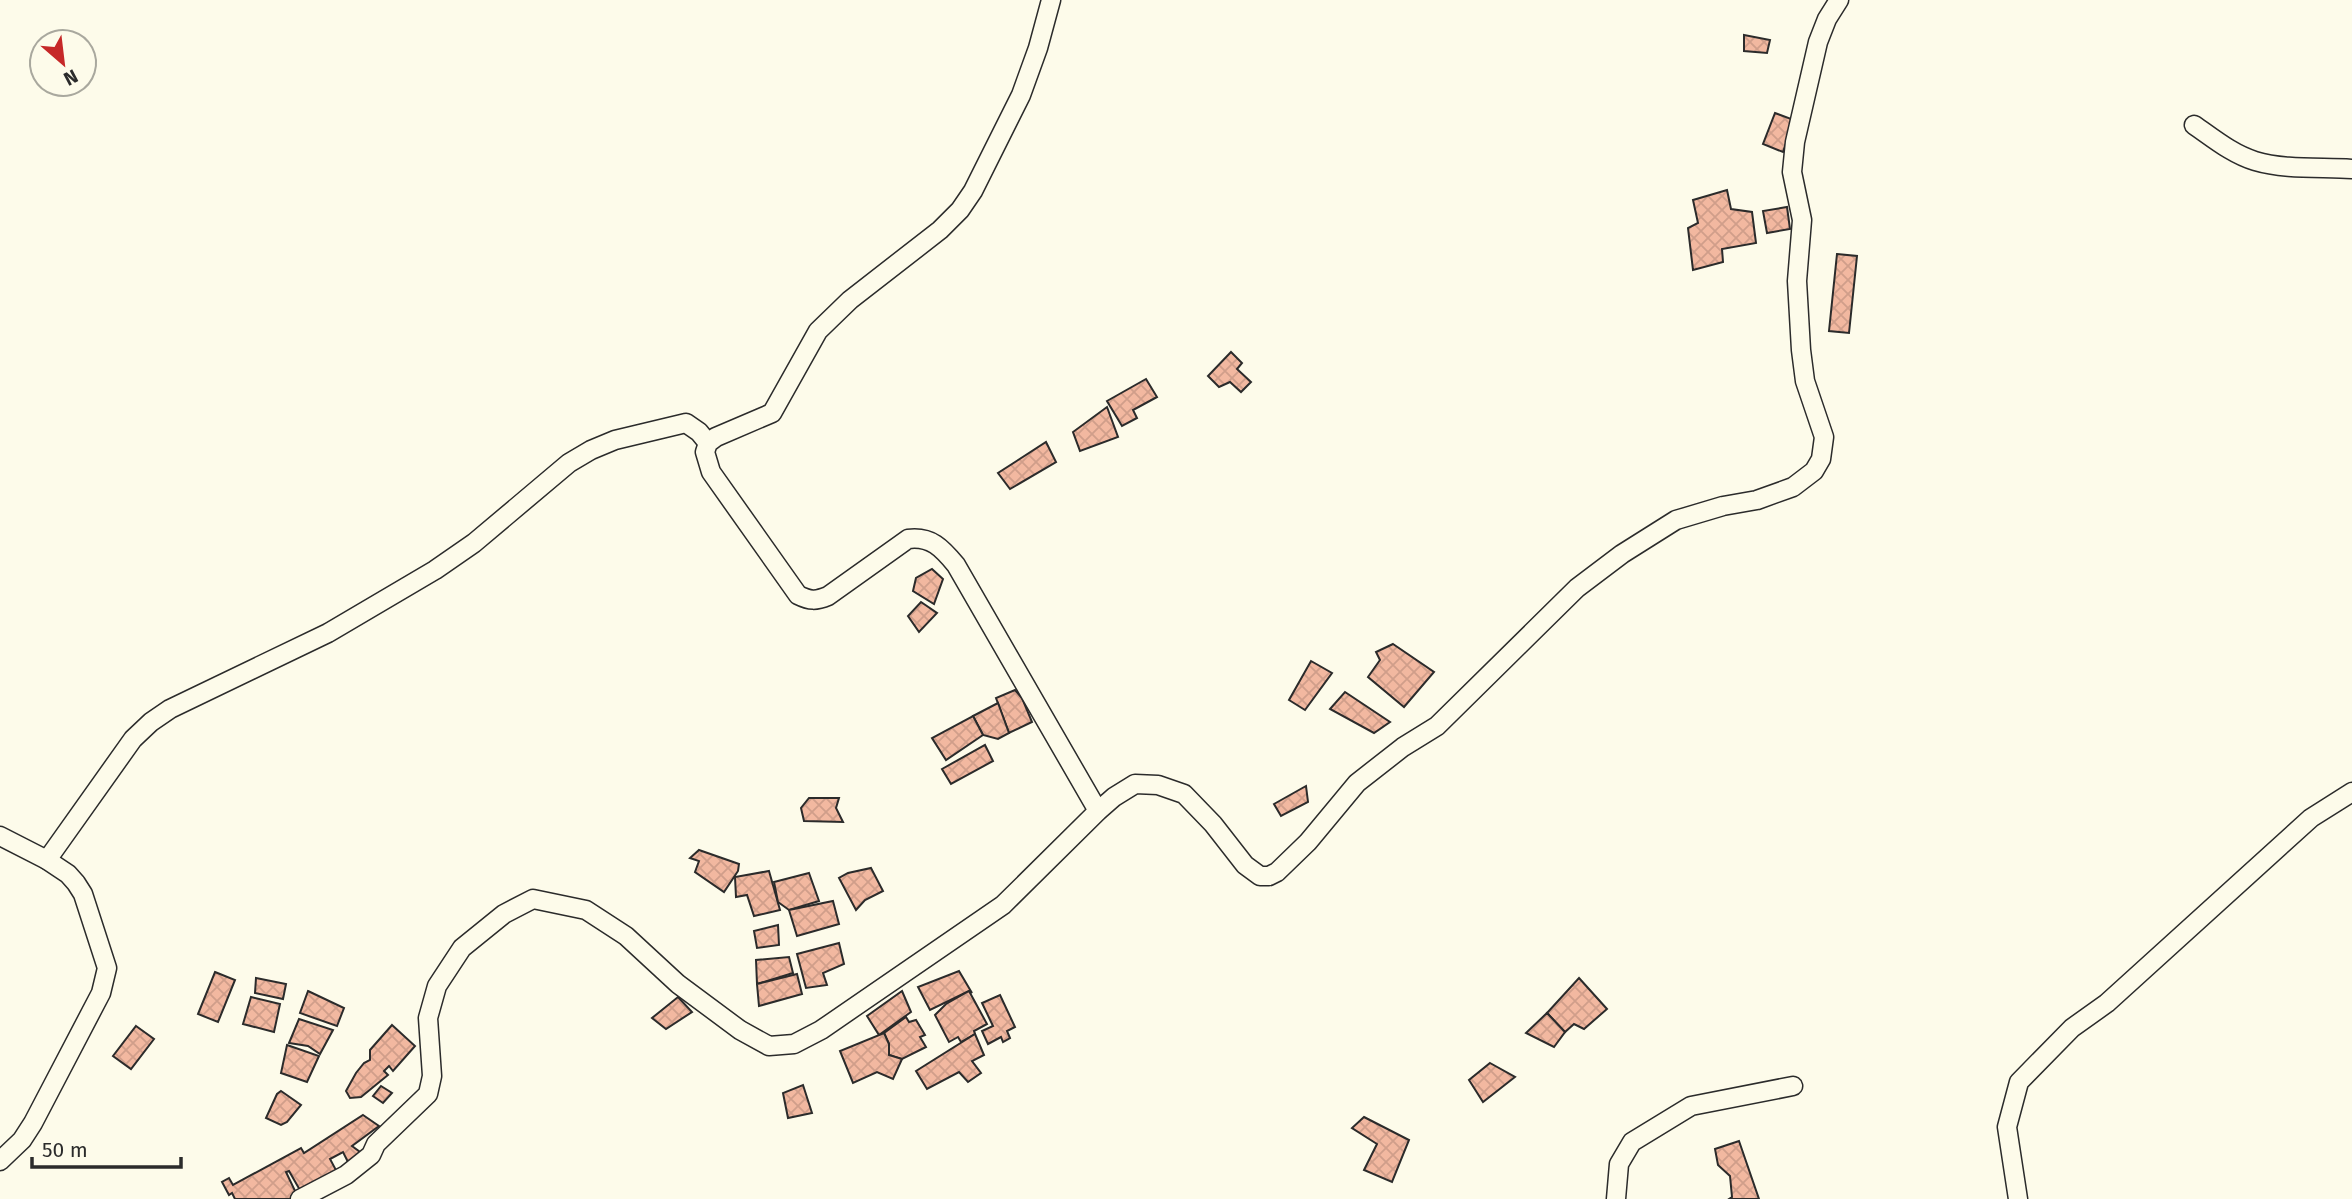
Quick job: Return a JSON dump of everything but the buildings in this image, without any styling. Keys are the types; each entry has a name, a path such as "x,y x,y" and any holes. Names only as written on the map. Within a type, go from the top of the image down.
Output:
{"street":[{"path":"1051,0 1021,95 973,191 960,210 940,230 850,300 818,331 772,412 716,437 708,443 705,452 711,472 798,595 808,600 818,601 828,596 908,539 921,537 944,550 956,565 1098,811"},
{"path":"300,1199 346,1175 371,1155 376,1144 428,1094 432,1076 428,1018 437,986 461,948 504,914 533,899 586,910 626,936 678,984 740,1030 769,1045 794,1044 821,1030 1003,905 1098,811 1135,784 1158,785 1184,794 1213,824 1245,865 1260,876 1269,876 1284,866 1308,842 1357,783 1403,747 1437,726 1577,588 1622,554 1676,520 1723,506 1757,500 1793,487 1814,471 1821,459 1824,437 1805,381 1801,350 1797,281 1802,220 1792,172 1818,42 1827,19 1839,0"},
{"path":"2194,125 2235,152 2254,160 2272,164 2352,169"},
{"path":"47,860 134,739 170,709 328,633 435,570 474,543 569,463 591,450 615,440 686,423 708,443"},
{"path":"2018,1199 2007,1128 2019,1082 2072,1028 2106,1003 2311,818 2352,792"},
{"path":"0,836 68,874 83,894 107,968 101,993 33,1123 22,1140 0,1161"},
{"path":"1616,1199 1619,1164 1632,1142 1691,1106 1793,1086"}]}
